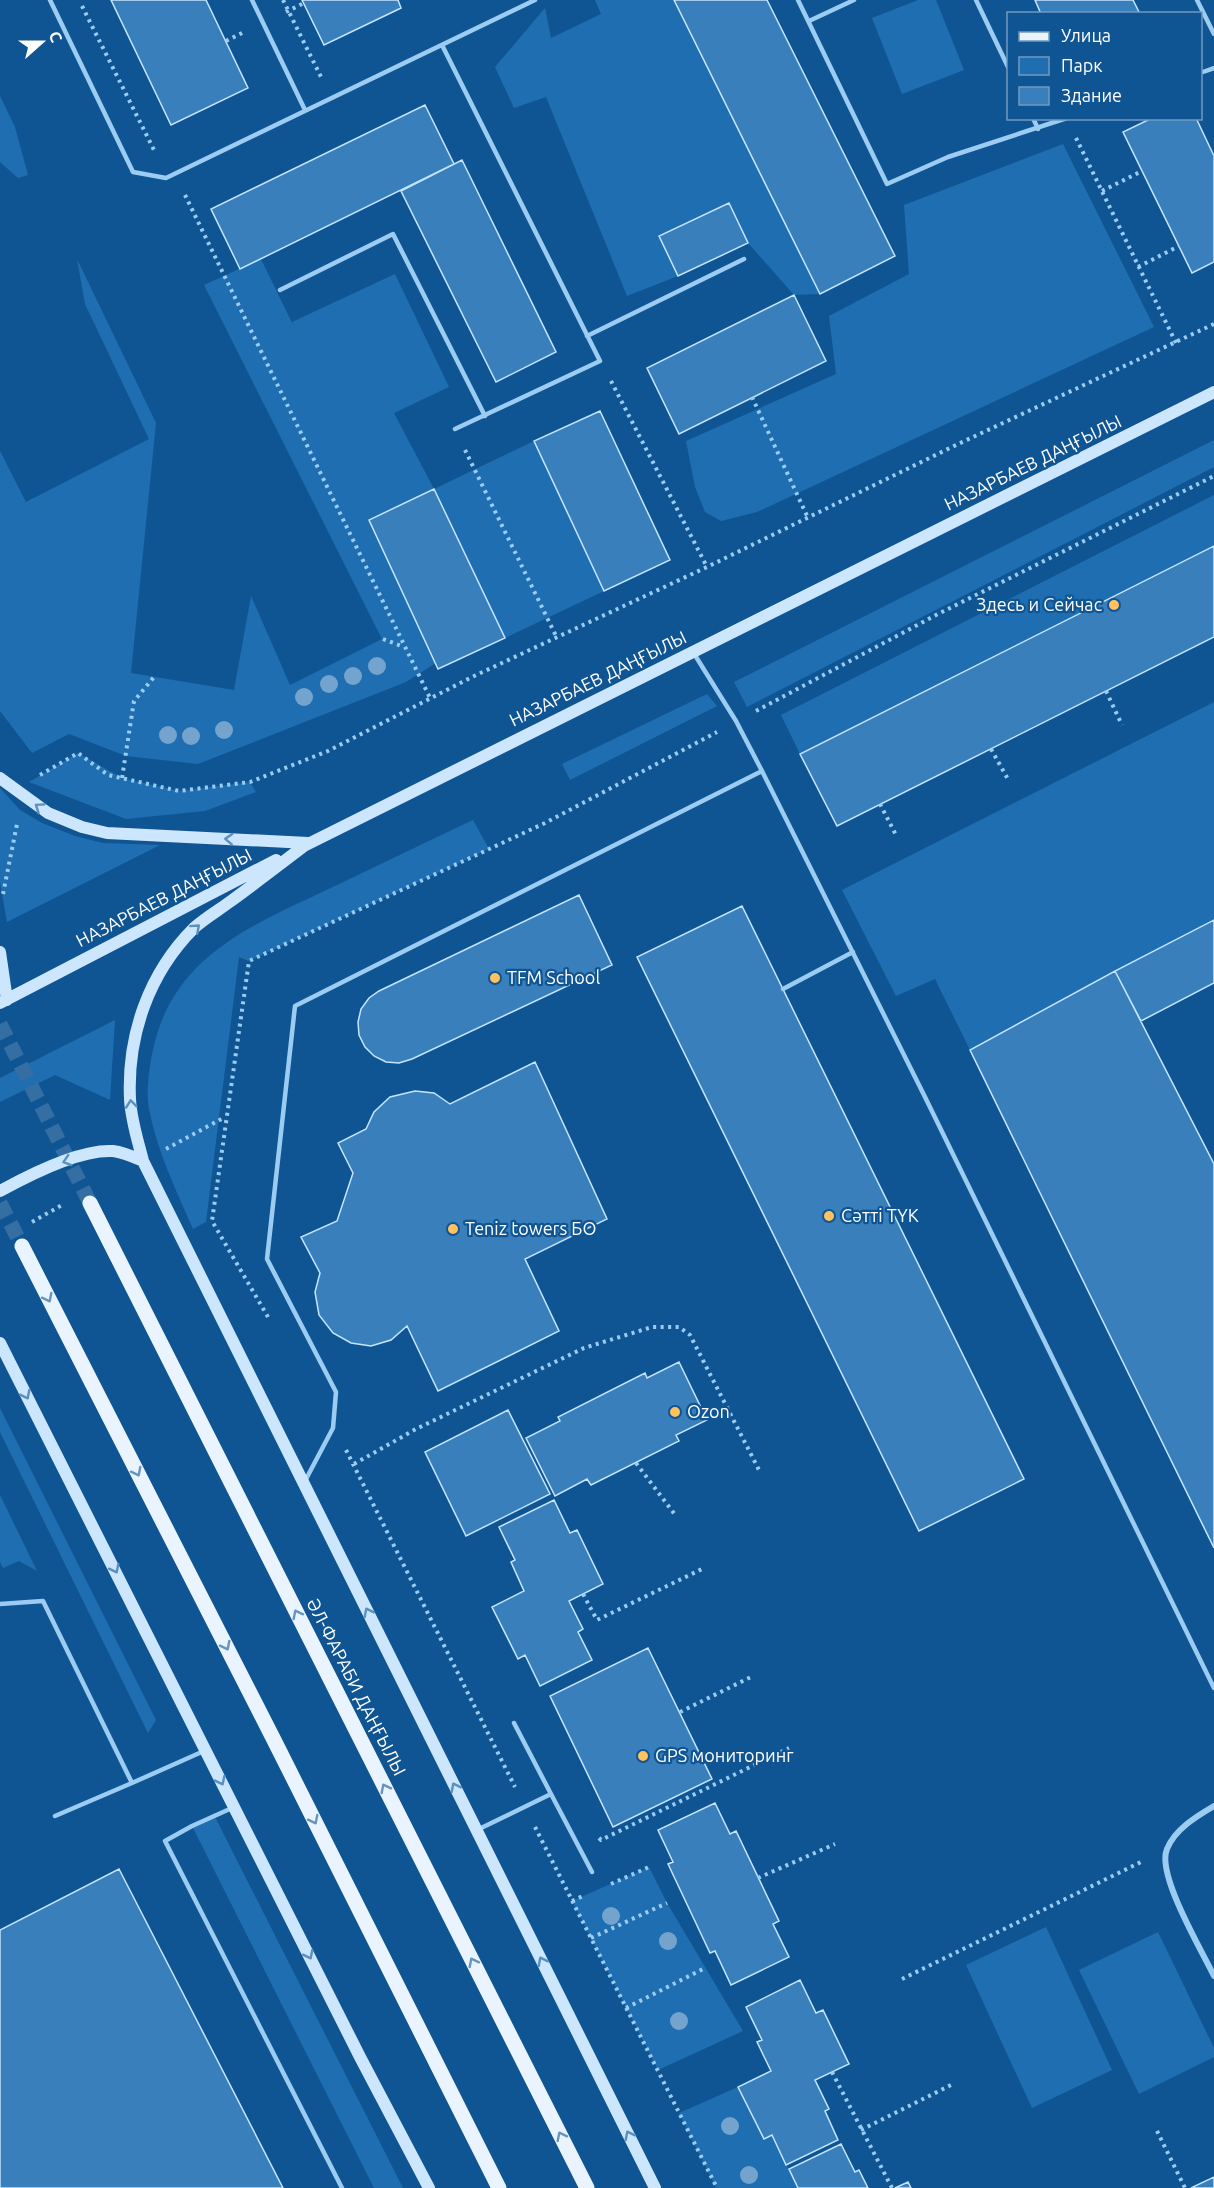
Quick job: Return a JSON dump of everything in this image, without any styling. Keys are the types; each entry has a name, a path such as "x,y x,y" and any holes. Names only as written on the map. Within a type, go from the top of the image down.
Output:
{"main road":[{"name":"НАЗАРБАЕВ ДАҢҒЫЛЫ","path":"4,1001 308,843 1214,392"},
{"path":"0,778 48,813 82,827 107,833 308,843"},
{"path":"308,843 195,927 173,951 153,982 134,1040 131,1070 130,1100 143,1161 655,2188"},
{"path":"0,952 4,1001"},
{"path":"0,1191 35,1172 98,1152 115,1151 143,1161"},
{"name":"ӘЛ-ФАРАБИ ДАҢҒЫЛЫ","path":"90,1203 587,2188"},
{"path":"22,1246 499,2188"},
{"path":"0,1343 360,2057 429,2188"}],"street":[{"path":"1214,1806 1194,1818 1177,1834 1166,1850 1166,1871 1172,1889 1214,1976"}],"lane":[{"path":"50,0 133,172 166,178 535,0"},
{"path":"252,0 305,111"},
{"path":"798,0 887,184 948,158 1063,120"},
{"path":"809,21 854,0"},
{"path":"976,0 1007,65"},
{"path":"1197,0 1214,34"},
{"path":"442,45 600,361 455,429"},
{"path":"1034,120 1038,129"},
{"path":"280,290 393,234 485,416"},
{"path":"587,336 744,259"},
{"path":"693,652 736,721 762,771 926,1099 1214,1688"},
{"path":"304,1484 333,1428 336,1392 267,1259 295,1006 762,771"},
{"path":"783,989 852,952"},
{"path":"0,1604 43,1601 132,1783"},
{"path":"514,1723 591,1872"},
{"path":"55,1816 206,1750"},
{"path":"477,1830 551,1794"},
{"path":"234,1807 165,1841 342,2188"}],"path":[{"path":"79,0 161,164 188,199 430,698"},
{"path":"283,0 331,98"},
{"path":"1066,120 1176,343"},
{"path":"1102,191 1142,171"},
{"path":"1138,267 1179,246"},
{"path":"39,776 78,753 108,775 179,791 250,782 328,751 430,698 1214,324"},
{"path":"600,361 707,567"},
{"path":"752,397 808,518"},
{"path":"455,429 557,638"},
{"path":"270,1319 212,1221 249,961 545,823 938,614 1214,476"},
{"path":"383,639 405,647"},
{"path":"122,778 134,701 154,677"},
{"path":"1106,691 1122,725"},
{"path":"990,749 1009,782"},
{"path":"880,804 897,837"},
{"path":"3,894 18,820"},
{"path":"161,1151 226,1116"},
{"path":"354,1464 416,1429 584,1348 652,1327 679,1327 690,1335 759,1470"},
{"path":"333,1428 354,1464 525,1807"},
{"path":"636,1463 676,1516"},
{"path":"583,1594 597,1620 702,1569"},
{"path":"680,1712 753,1676"},
{"path":"717,2188 534,1826 561,1814 602,1840 789,1748"},
{"path":"758,1878 835,1844"},
{"path":"902,1979 1166,1850"},
{"path":"591,1938 668,1903"},
{"path":"626,2008 705,1968"},
{"path":"832,2072 892,2188"},
{"path":"861,2130 953,2084"},
{"path":"1157,2131 1185,2188"}],"green space":[{"path":"595,0 674,0 820,294 794,295 748,243 729,204 659,236 678,276 627,296 546,97 514,108 495,67 545,8 551,38 601,14"},
{"path":"918,0 936,0 964,70 902,94 872,18"},
{"path":"0,96 15,127 28,175 18,178 0,162"},
{"path":"1063,144 1154,327 757,512 721,521 705,512 695,487 686,441 836,374 829,316 909,274 904,205"},
{"path":"77,259 156,423 131,673 234,690 251,596 290,685 382,639 204,285 261,259 297,333 292,322 395,274 449,387 394,413 434,489 369,520 436,663 406,682 198,764 126,756 69,734 32,753 0,711 0,451 26,502 149,439 85,304"},
{"path":"1214,440 1214,467 747,707 734,682"},
{"path":"534,441 604,591 505,638 434,489"},
{"path":"1214,495 1214,546 800,754 781,715"},
{"path":"707,694 717,706 570,780 562,764"},
{"path":"1214,702 1214,920 970,1050 935,979 896,996 842,890"},
{"path":"78,753 122,778 179,791 250,782 256,792 205,811 126,819 29,782"},
{"path":"0,788 20,810 42,823 75,836 103,843 160,845 7,922 0,882"},
{"path":"473,820 489,849 249,961 239,957 206,1222 193,1229 162,1155 152,1125 148,1102 148,1080 153,1050 163,1017 179,989 199,965 223,945 249,928"},
{"path":"115,1020 110,1100 55,1075 0,1102 0,1078"},
{"path":"0,1408 156,1720 148,1733 0,1432"},
{"path":"0,1495 37,1571 19,1561 3,1568 0,1562"},
{"path":"215,1817 403,2188 374,2188 192,1826"},
{"path":"649,1867 667,1903 743,2031 658,2070 572,1901"},
{"path":"1046,1927 1112,2070 1032,2108 966,1965"},
{"path":"1158,1932 1214,2048 1214,2057 1139,2094 1079,1970"},
{"path":"738,2087 764,2139 772,2135 798,2188 716,2188 679,2113"}],"building":[{"path":"111,0 206,0 248,88 171,125"},
{"path":"302,0 398,0 401,8 324,45"},
{"path":"674,0 767,0 895,256 820,294"},
{"path":"1035,0 1133,0 1139,12 1040,12"},
{"path":"425,105 454,164 240,269 211,209"},
{"path":"1148,120 1197,120 1214,156 1214,262 1192,273 1123,132"},
{"path":"462,160 556,352 496,382 401,191"},
{"path":"729,203 748,243 678,276 659,236"},
{"path":"794,295 826,361 679,434 647,368"},
{"path":"600,411 670,560 604,591 534,441"},
{"path":"434,489 505,638 438,669 369,520"},
{"path":"1214,546 1214,637 837,826 800,754"},
{"name":"TFM School","path":"579,895 612,965 412,1059 399,1063 386,1062 374,1056 365,1047 359,1035 358,1022 361,1009 369,998 379,991"},
{"name":"Сәтті ТҮК","path":"742,906 1024,1479 919,1531 637,957"},
{"path":"1214,920 1214,983 1141,1021 1115,971"},
{"path":"1115,971 1214,1164 1214,1548 970,1050"},
{"name":"Teniz towers БО","path":"535,1062 607,1219 525,1259 559,1331 438,1391 407,1326 391,1340 371,1346 351,1343 333,1333 319,1315 315,1292 320,1273 301,1237 337,1221 353,1173 338,1143 366,1129 374,1112 390,1097 415,1091 434,1093 450,1104"},
{"path":"679,1362 707,1420 676,1435 679,1441 591,1485 587,1479 555,1496 526,1438 560,1421 558,1417 645,1373 647,1378"},
{"path":"508,1410 550,1494 466,1536 425,1452"},
{"path":"554,1500 570,1533 577,1530 603,1584 569,1601 583,1629 578,1632 592,1660 540,1686 525,1655 518,1659 492,1607 524,1591 511,1562 515,1560 499,1527"},
{"path":"648,1648 712,1779 613,1827 550,1696"},
{"path":"715,1803 730,1834 736,1831 779,1921 773,1924 789,1957 731,1985 715,1951 710,1953 668,1864 673,1862 658,1830"},
{"path":"119,1869 283,2188 0,2188 0,1930"},
{"path":"800,1980 816,2013 823,2010 849,2064 815,2080 829,2109 825,2111 838,2140 786,2165 772,2135 764,2139 738,2087 771,2071 757,2042 762,2040 746,2007"},
{"path":"841,2144 855,2172 859,2170 868,2188 798,2188 789,2169"},
{"path":"1214,2177 1214,2188 1191,2188"},
{"path":"908,2182 911,2188 895,2188"}],"tunnel":[{"path":"0,1024 90,1203"},
{"path":"0,1203 22,1246"}],"place":[{"name":"Здесь и Сейчас","path":"1114,605"},
{"name":"TFM School","path":"495,978"},
{"name":"Сәтті ТҮК","path":"829,1216"},
{"name":"Teniz towers БО","path":"453,1229"},
{"name":"Ozon","path":"675,1412"},
{"name":"GPS мониторинг","path":"643,1756"}]}
